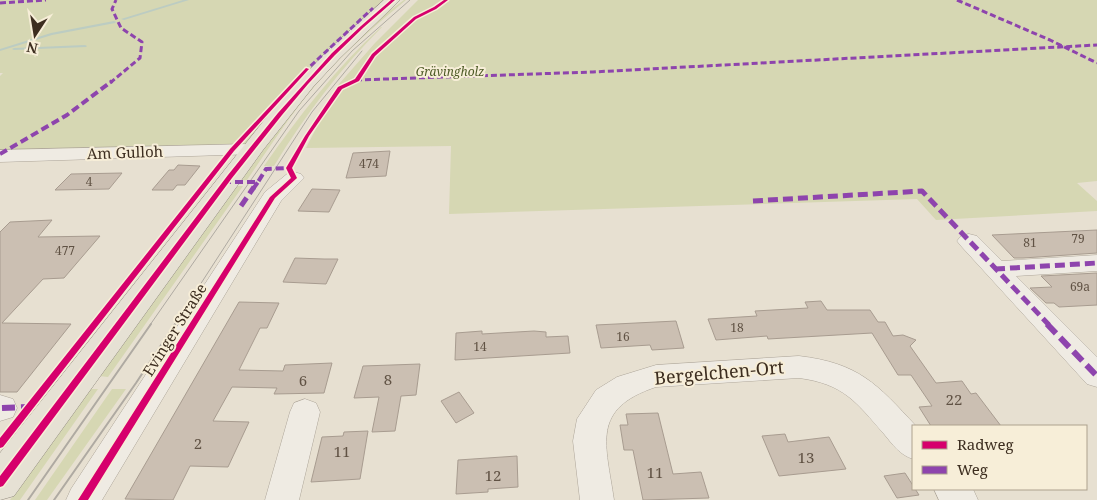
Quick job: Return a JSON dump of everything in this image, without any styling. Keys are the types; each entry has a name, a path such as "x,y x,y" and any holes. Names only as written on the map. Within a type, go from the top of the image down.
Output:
{"main road":[{"path":"0,483 250,150 319,68 348,38 393,0"}],"street":[{"name":"Am Gulloh","path":"0,156 250,150"},
{"name":"Evinger Straße","path":"83,500 273,197 294,178"},
{"path":"969,241 1097,376"},
{"path":"995,269 1097,263"},
{"name":"Bergelchen-Ort","path":"597,500 590,441 593,419 607,399 628,385 656,376 799,367 824,370 846,379 868,395 912,444"},
{"path":"282,500 304,412"},
{"path":"952,490 961,500"}],"green space":[{"path":"0,0 393,0 250,150 0,156 0,76 3,73 0,73"},
{"path":"406,0 365,35 327,72 294,112 247,180 240,180 297,102 371,24"},
{"name":"Grävingholz","path":"418,0 1097,0 1097,181 1077,183 1097,201 1097,211 936,220 917,199 449,214 451,146 306,148 339,84 375,43"},
{"path":"381,27 324,93 274,166 264,166 319,93"},
{"path":"235,186 243,186 108,377 99,376"},
{"path":"90,389 98,389 20,500 10,500"},
{"path":"112,389 126,389 47,500 35,500"}],"building":[{"path":"390,151 386,176 346,178 353,153"},
{"path":"178,165 200,166 185,185 177,185 173,190 152,190 169,170 174,170"},
{"path":"122,173 109,189 55,190 71,174"},
{"path":"312,189 340,190 329,212 298,211"},
{"path":"52,220 38,237 100,236 64,278 43,279 2,323 71,324 17,392 0,392 0,232 10,222"},
{"path":"1097,230 1097,253 1023,258 1014,258 992,235"},
{"path":"295,258 338,259 326,284 283,282"},
{"path":"1097,273 1097,305 1059,307 1054,303 1046,303 1030,288 1052,287 1041,276"},
{"path":"821,301 827,310 870,310 878,322 885,322 893,336 903,335 916,340 910,346 936,383 962,381 971,394 976,393 1000,425 930,425 919,407 932,406 911,375 898,375 872,333 768,339 767,336 716,340 708,319 757,316 755,311 808,308 805,302"},
{"path":"239,302 279,303 267,328 260,328 239,370 283,371 285,365 332,363 324,393 274,394 277,388 232,387 213,421 249,422 228,467 190,466 173,500 125,499"},
{"path":"676,321 684,348 652,350 650,345 601,348 596,325"},
{"path":"482,331 482,334 534,331 546,332 546,337 568,336 570,353 455,360 456,333"},
{"path":"420,364 416,395 401,396 395,431 372,432 379,397 354,398 363,366"},
{"path":"459,392 474,413 456,423 441,401"},
{"path":"658,413 673,474 701,472 709,498 643,500 633,450 624,450 620,425 628,425 626,414"},
{"path":"368,431 360,479 311,482 322,437 343,436 344,432"},
{"path":"785,434 788,442 829,437 846,469 779,476 762,436"},
{"path":"517,456 518,487 488,489 488,492 456,494 458,460"},
{"path":"905,473 912,484 912,490 916,490 919,495 897,498 884,476"}],"waterway":[{"path":"123,19 187,0"},
{"path":"0,50 51,34 114,22"},
{"path":"14,49 85,46"}],"tram line":[{"path":"150,325 299,111 352,51 410,0"},
{"path":"174,325 312,112 362,51"},
{"path":"28,500 151,324"},
{"path":"54,500 175,324"}],"marked path":[{"path":"0,3 46,0"},
{"path":"0,154 67,115 103,89 140,58 142,42 121,28 112,9 116,0"},
{"path":"957,0 1050,40 1097,63"},
{"path":"304,72 373,8"},
{"path":"356,80 593,72 1097,45"},
{"path":"223,182 258,182 266,169 289,168"},
{"path":"241,206 258,182"},
{"path":"753,201 922,191 1097,376"},
{"path":"995,269 1097,263"},
{"path":"2,408 30,407"}],"cycle path":[{"path":"0,483 230,177 280,114 334,54 362,26 393,0"},
{"path":"83,500 273,197 294,178 289,168 307,136 340,88 357,80 373,55 415,18 446,0"},
{"path":"0,444 232,150 307,69"}]}
